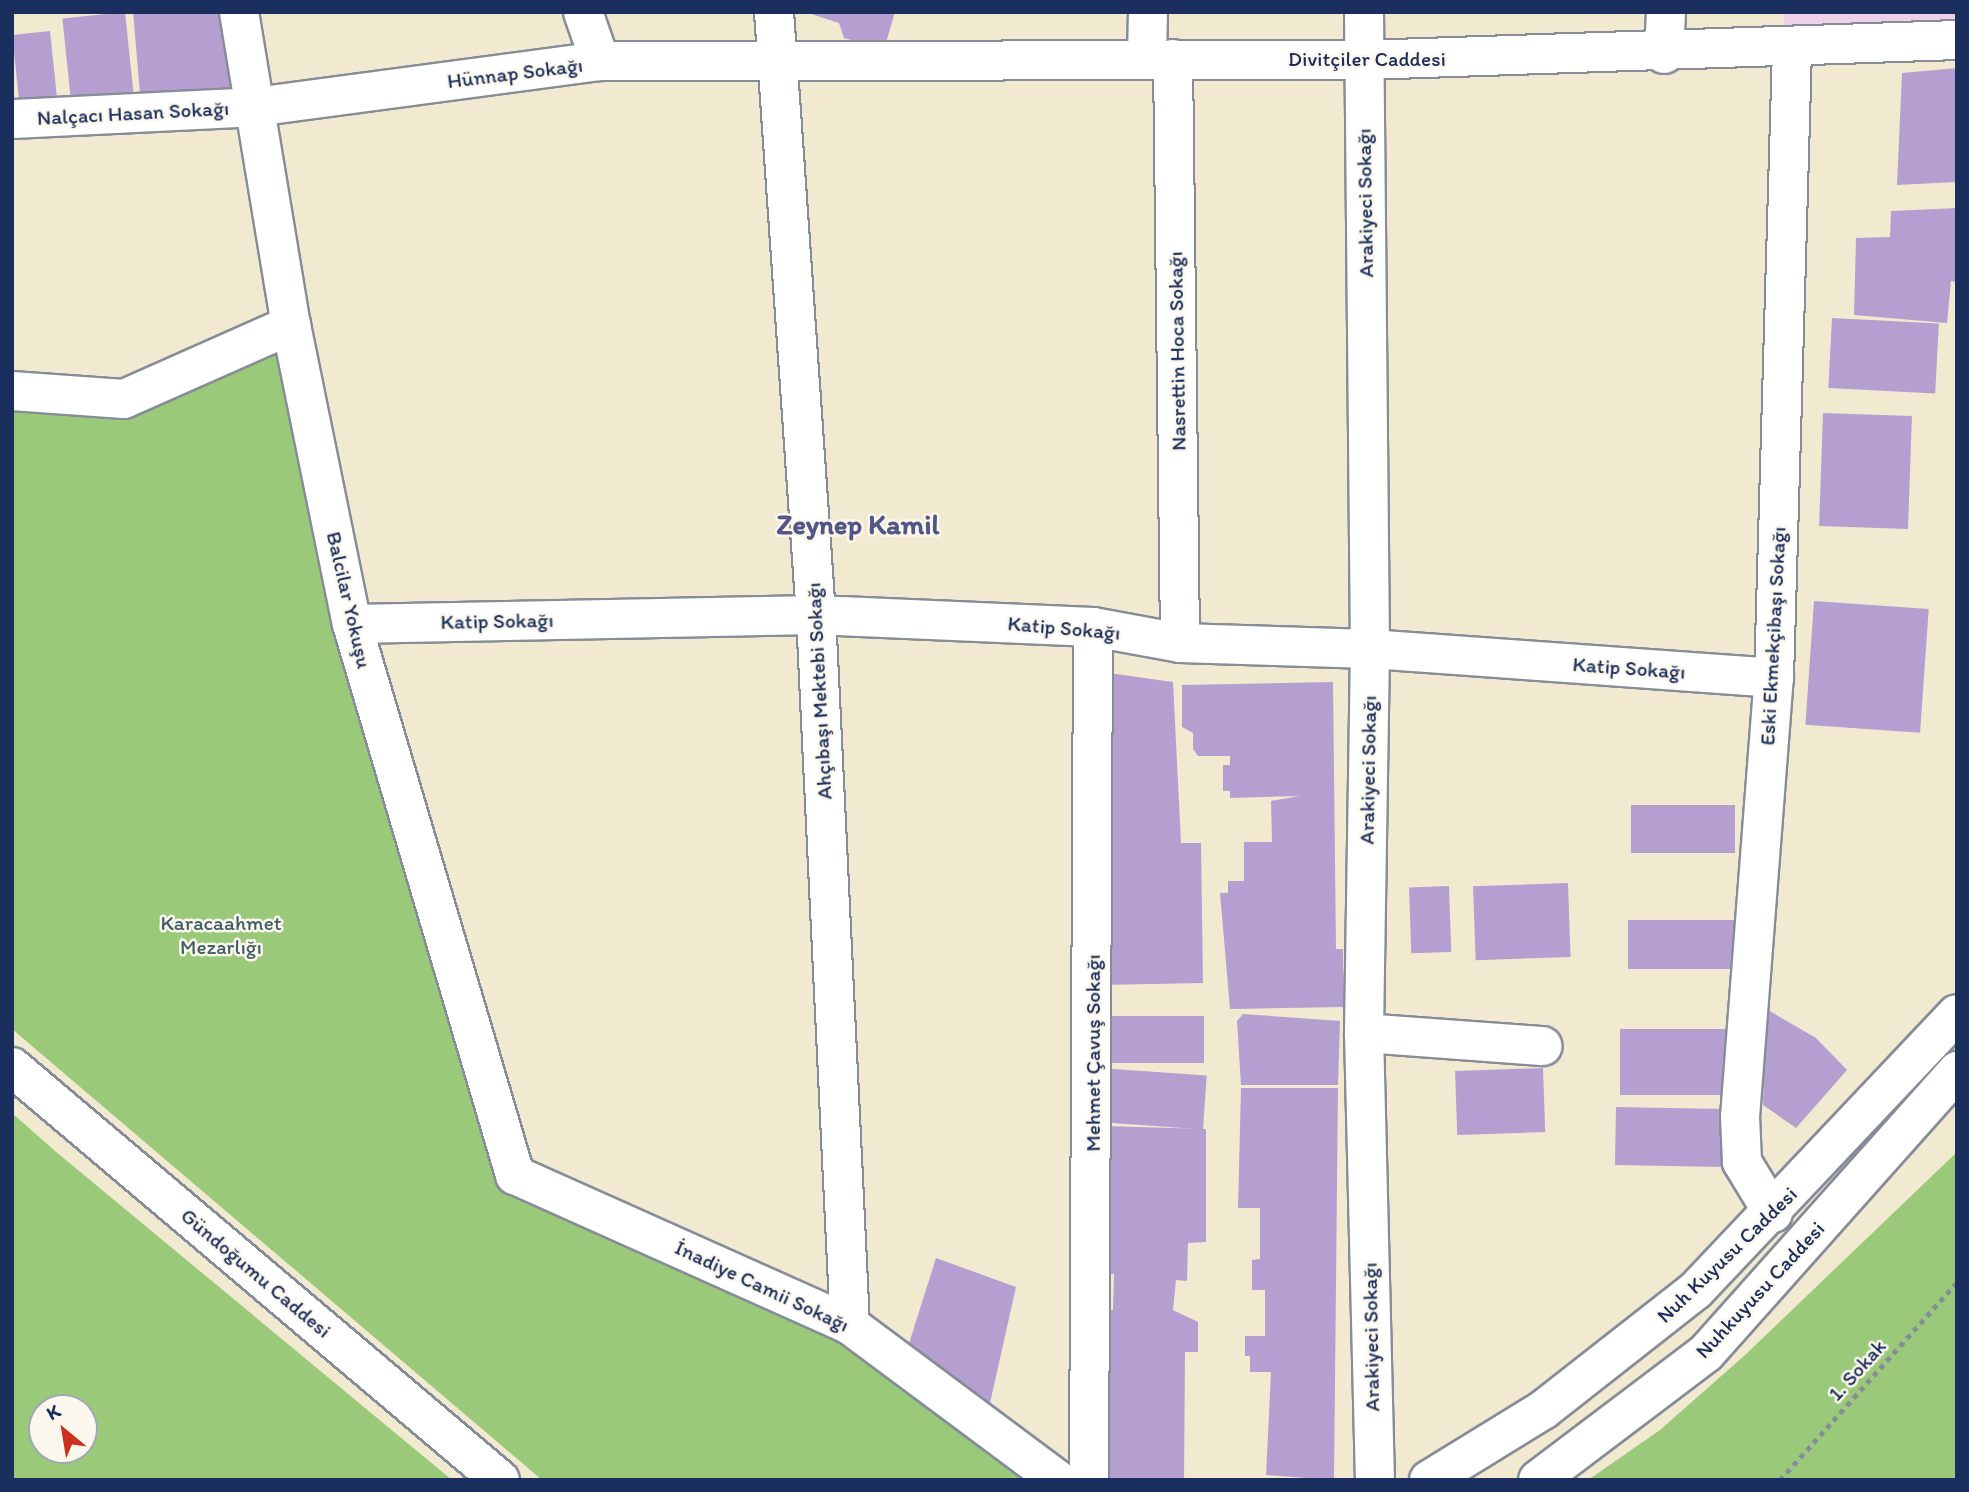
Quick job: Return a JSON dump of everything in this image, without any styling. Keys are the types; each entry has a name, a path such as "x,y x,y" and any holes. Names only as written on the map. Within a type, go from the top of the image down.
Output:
{"street":[{"name":"Balcilar Yokuşu","path":"239,12 291,325 352,624 515,1175"},
{"path":"583,12 600,61"},
{"name":"Ahçıbaşı Mektebi Sokağı","path":"775,12 816,615 850,1325"},
{"name":"Nasrettin Hoca Sokağı","path":"1148,12 1160,58 1180,643"},
{"name":"Arakiyeci Sokağı","path":"1364,12 1370,649 1364,1033 1375,1480"},
{"path":"1664,54 1666,12"},
{"name":"Divitçiler Caddesi","path":"776,57 1364,60 1792,50 1957,40"},
{"name":"Eski Ekmekçibaşı Sokağı","path":"1773,1213 1742,1162 1740,1117 1774,678 1792,50"},
{"name":"Hünnap Sokağı","path":"255,107 600,61 776,57"},
{"name":"Nalçacı Hasan Sokağı","path":"12,119 255,107"},
{"path":"12,391 124,399 291,325"},
{"name":"Katip Sokağı","path":"352,624 816,615 1093,627 1180,643 1370,649 1774,678"},
{"name":"Mehmet Çavuş Sokağı","path":"1090,1480 1093,627"},
{"name":"Nuh Kuyusu Caddesi","path":"1429,1480 1618,1356 1695,1292 1773,1213 1957,1014"},
{"path":"1364,1033 1544,1045"},
{"name":"Gündoğumu Caddesi","path":"12,1067 500,1480"},
{"name":"Nuhkuyusu Caddesi","path":"1538,1480 1706,1353 1957,1071"},
{"name":"İnadiye Camii Sokağı","path":"515,1175 850,1325 1058,1480"}],"path":[{"name":"1. Sokak","path":"1780,1480 1957,1282"}],"shaded area":[{"path":"1784,12 1957,12 1957,26 1784,36"}],"green space":[{"name":"Karacaahmet Mezarlığı","path":"292,339 508,1177 843,1321 1068,1480 542,1480 12,1029 12,398 121,409"},
{"path":"12,1113 55,1151 452,1480 12,1480"},
{"path":"1957,1152 1957,1480 1588,1480 1660,1430 1745,1355"}],"building":[{"path":"125,12 135,103 72,110 62,19"},
{"path":"133,12 218,12 232,98 141,105"},
{"path":"805,12 895,12 884,49 844,38 839,23"},
{"path":"50,31 58,111 21,115 12,35"},
{"path":"1957,68 1957,182 1897,185 1902,73"},
{"path":"1957,208 1956,282 1951,281 1947,323 1854,315 1856,238 1890,237 1891,211"},
{"path":"1832,318 1939,324 1935,394 1828,388"},
{"path":"1823,413 1912,416 1908,529 1819,526"},
{"path":"1814,601 1929,609 1920,733 1805,725"},
{"path":"1094,671 1173,682 1181,843 1201,843 1203,983 1100,985"},
{"path":"1333,682 1336,949 1343,949 1344,1007 1230,1009 1220,893 1228,893 1228,881 1244,881 1244,842 1272,842 1271,801 1300,796 1230,798 1230,791 1223,791 1223,765 1230,765 1230,756 1198,756 1193,749 1193,733 1182,727 1182,685"},
{"path":"1631,805 1735,805 1735,853 1631,853"},
{"path":"1568,883 1571,957 1476,960 1473,886"},
{"path":"1449,886 1451,952 1411,953 1409,887"},
{"path":"1628,920 1738,920 1738,969 1628,969"},
{"path":"1766,1009 1816,1038 1847,1070 1796,1128 1763,1105"},
{"path":"1243,1014 1340,1021 1338,1085 1241,1085 1237,1021"},
{"path":"1105,1016 1204,1016 1204,1063 1105,1063"},
{"path":"1620,1029 1729,1029 1729,1095 1620,1095"},
{"path":"1099,1068 1207,1076 1203,1129 1095,1122"},
{"path":"1543,1068 1545,1132 1457,1135 1455,1071"},
{"path":"1241,1088 1338,1088 1334,1480 1266,1475 1271,1372 1250,1372 1250,1356 1245,1356 1245,1336 1265,1336 1265,1290 1252,1290 1252,1260 1260,1259 1260,1208 1238,1208"},
{"path":"1616,1107 1724,1109 1723,1167 1615,1165"},
{"path":"1104,1126 1206,1129 1206,1242 1188,1243 1187,1281 1176,1280 1173,1310 1198,1322 1198,1352 1185,1352 1184,1480 1104,1480 1110,1430 1104,1430 1106,1310 1113,1310 1114,1274 1109,1274"},
{"path":"936,1258 1016,1287 990,1403 906,1353"}],"district":[{"name":"Zeynep Kamil","path":"858,524"}]}
